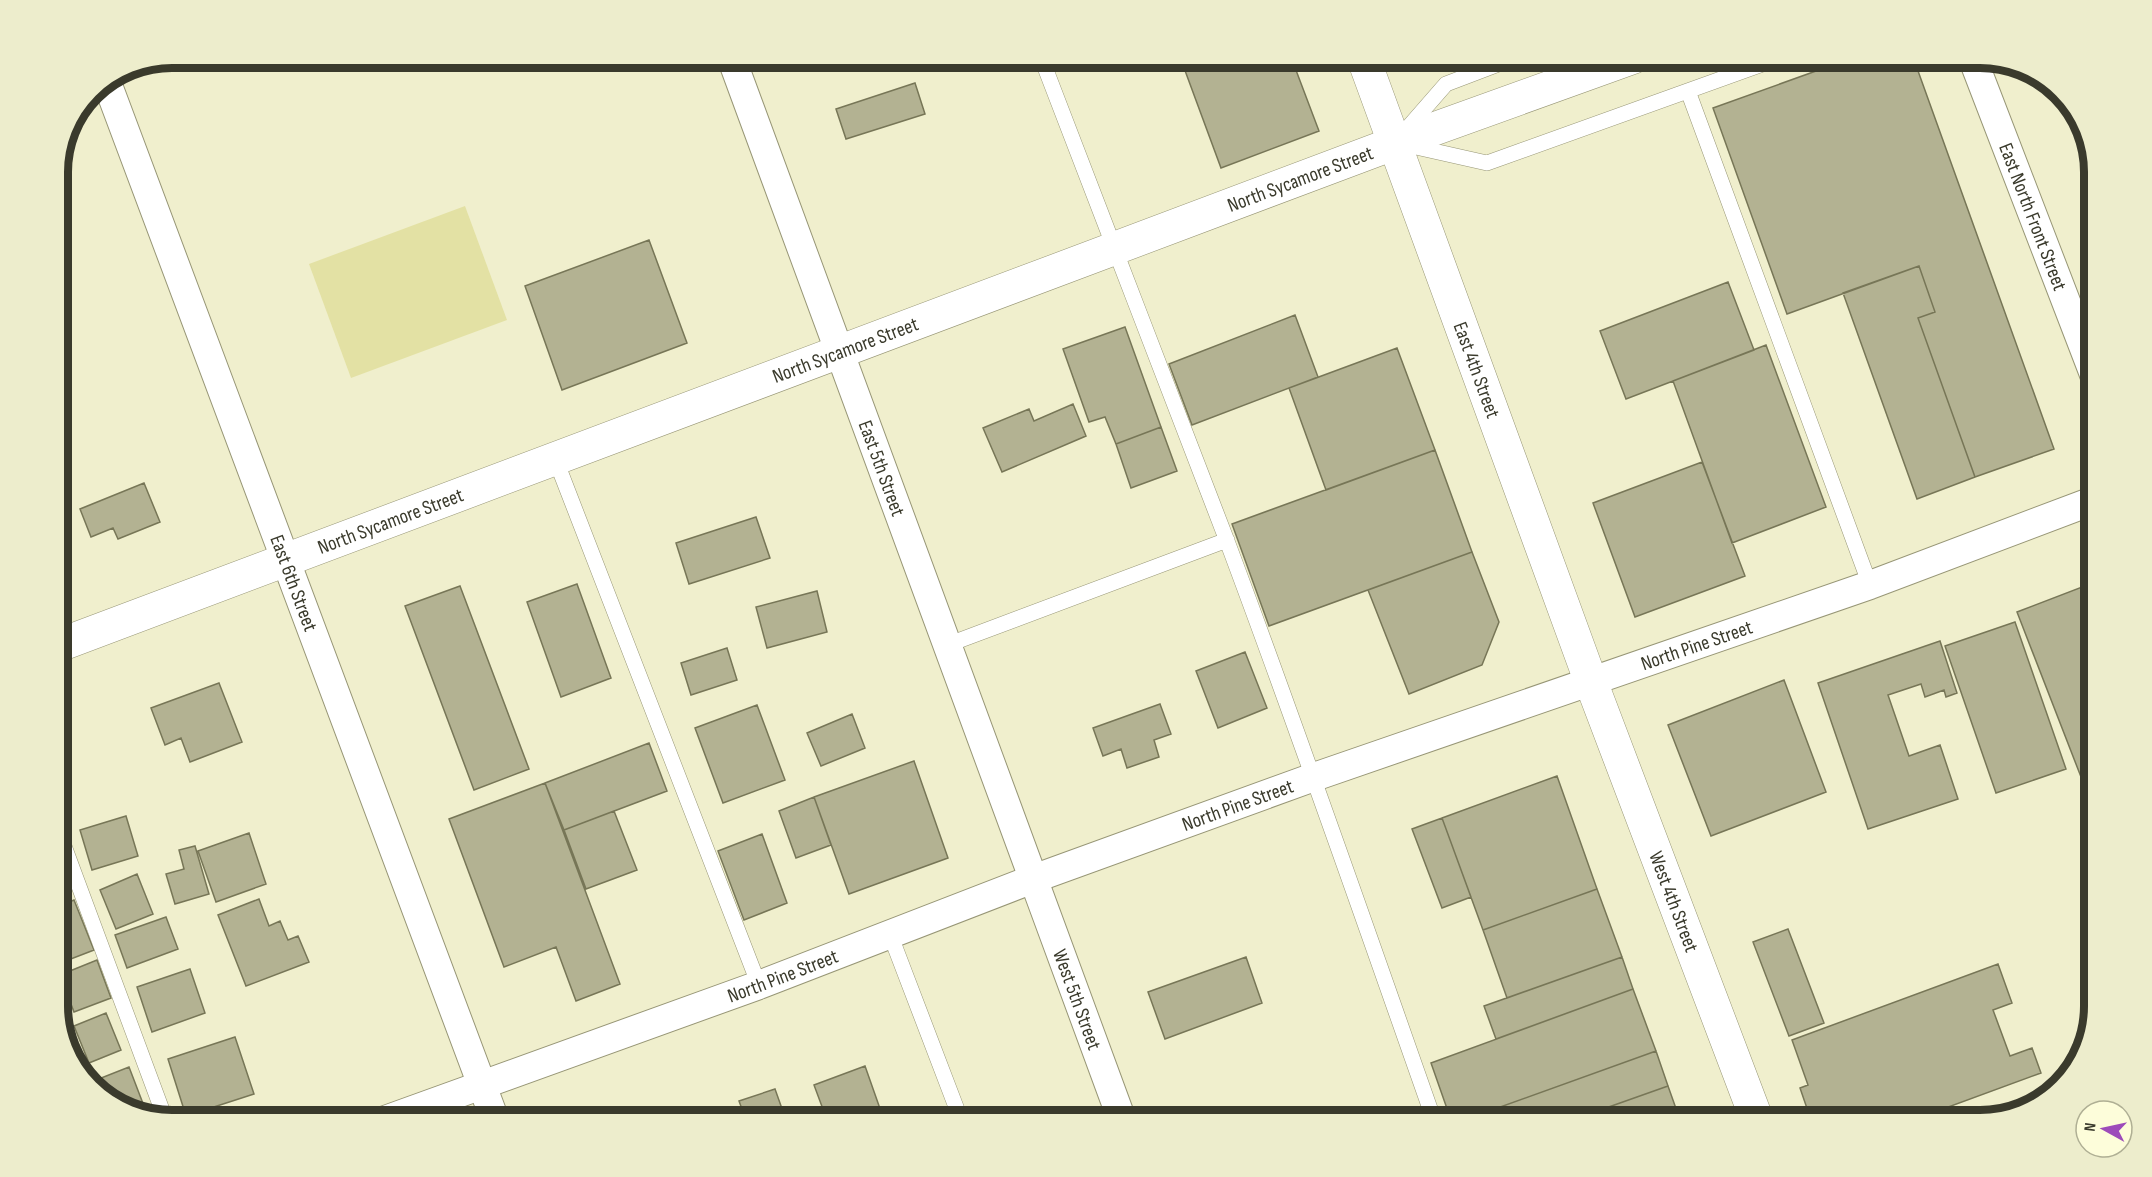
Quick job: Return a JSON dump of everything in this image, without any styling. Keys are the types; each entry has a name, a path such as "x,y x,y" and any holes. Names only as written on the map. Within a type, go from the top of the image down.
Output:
{"main road":[{"name":"East 4th Street","path":"1368,68 1591,682"},
{"name":"North Sycamore Street","path":"68,642 1395,143 1603,68"},
{"name":"West 4th Street","path":"1591,682 1753,1110"}],"street":[{"name":"East 5th Street","path":"735,68 1033,879"},
{"name":"East North Front Street","path":"1976,68 2084,348"},
{"name":"East 6th Street","path":"109,89 491,1110"},
{"name":"North Pine Street","path":"413,1110 759,985 1033,879 1314,777 1870,585 2084,504"},
{"name":"West 5th Street","path":"1033,879 1118,1110"}],"lane":[{"path":"1045,68 1227,540 1314,777 1431,1110"},
{"path":"1488,68 1446,84 1395,143 1487,164 1752,68"},
{"path":"1688,91 1870,585"},
{"path":"555,458 759,985"},
{"path":"948,645 1227,540"},
{"path":"68,857 161,1108"},
{"path":"890,934 957,1110"}],"shaded area":[{"path":"465,206 507,320 351,378 309,264"}],"building":[{"path":"1184,68 1295,68 1319,131 1221,168"},
{"path":"1824,68 1917,68 2054,449 1975,477 1918,318 1935,312 1919,266 1787,314 1713,108"},
{"path":"915,83 925,114 846,139 836,109"},
{"path":"649,240 687,343 562,390 525,286"},
{"path":"1919,266 1935,312 1918,318 1975,477 1917,499 1843,293"},
{"path":"1728,282 1754,350 1626,399 1600,331"},
{"path":"1295,315 1318,377 1192,425 1169,364"},
{"path":"1125,327 1161,427 1116,444 1105,417 1089,422 1063,349"},
{"path":"1766,345 1826,507 1732,543 1673,381"},
{"path":"1397,348 1435,450 1326,490 1289,388"},
{"path":"1073,404 1086,436 1002,472 983,428 1029,409 1034,421"},
{"path":"1161,427 1177,471 1131,488 1116,444"},
{"path":"1435,450 1472,552 1269,626 1232,524"},
{"path":"1702,462 1745,576 1635,617 1593,503"},
{"path":"144,483 160,522 118,539 113,528 91,537 80,509"},
{"path":"756,517 770,558 689,584 676,543"},
{"path":"1472,552 1499,622 1482,665 1409,694 1368,590"},
{"path":"577,584 611,678 561,697 527,602"},
{"path":"460,586 529,769 474,790 405,606"},
{"path":"2084,586 2084,785 2017,612"},
{"path":"817,591 827,632 767,648 756,607"},
{"path":"2015,622 2066,769 1996,793 1945,646"},
{"path":"1940,641 1957,693 1946,697 1944,690 1925,697 1921,684 1888,695 1909,756 1940,745 1958,799 1868,829 1818,683"},
{"path":"727,648 737,680 691,695 681,663"},
{"path":"1245,652 1267,708 1218,728 1196,671"},
{"path":"1784,680 1826,792 1711,836 1668,725"},
{"path":"219,683 242,742 190,762 181,738 165,745 151,708"},
{"path":"1160,704 1171,734 1154,740 1159,757 1127,768 1121,749 1103,756 1093,728"},
{"path":"757,705 785,780 723,803 695,728"},
{"path":"852,714 865,748 821,766 807,733"},
{"path":"649,743 667,791 564,830 545,783"},
{"path":"914,761 948,858 849,894 814,797"},
{"path":"1557,776 1597,889 1483,930 1442,818"},
{"path":"545,783 620,984 576,1001 556,947 504,967 449,819"},
{"path":"814,797 831,845 796,858 779,811"},
{"path":"614,811 637,870 586,889 564,830"},
{"path":"126,816 138,856 92,870 80,830"},
{"path":"1442,818 1471,897 1442,908 1412,829"},
{"path":"249,833 266,884 216,902 198,851"},
{"path":"762,834 787,903 744,920 718,851"},
{"path":"195,846 209,894 175,904 166,874 184,869 179,850"},
{"path":"137,874 153,914 116,929 100,890"},
{"path":"1597,889 1622,957 1507,998 1483,930"},
{"path":"259,899 269,926 280,921 288,940 298,936 309,962 246,986 218,915"},
{"path":"74,900 94,950 68,960 68,902"},
{"path":"166,917 178,949 127,968 115,935"},
{"path":"1788,929 1824,1023 1789,1036 1753,942"},
{"path":"1246,957 1262,1003 1165,1039 1148,992"},
{"path":"1622,957 1633,989 1496,1039 1484,1006"},
{"path":"97,960 111,998 74,1012 68,996 68,972"},
{"path":"1998,964 2012,1003 1993,1010 2010,1056 2032,1048 2041,1073 1940,1110 1808,1110 1800,1088 1808,1085 1792,1040"},
{"path":"190,969 205,1013 152,1032 137,987"},
{"path":"1633,989 1656,1051 1492,1110 1447,1110 1431,1063"},
{"path":"106,1013 121,1050 89,1063 74,1026"},
{"path":"235,1037 254,1094 205,1110 184,1110 168,1059"},
{"path":"1656,1051 1668,1086 1600,1110 1492,1110"},
{"path":"865,1066 880,1110 823,1110 814,1085"},
{"path":"129,1067 144,1105 126,1099 98,1079"},
{"path":"1668,1086 1677,1110 1600,1110"},
{"path":"775,1089 782,1110 742,1110 739,1101"}]}
